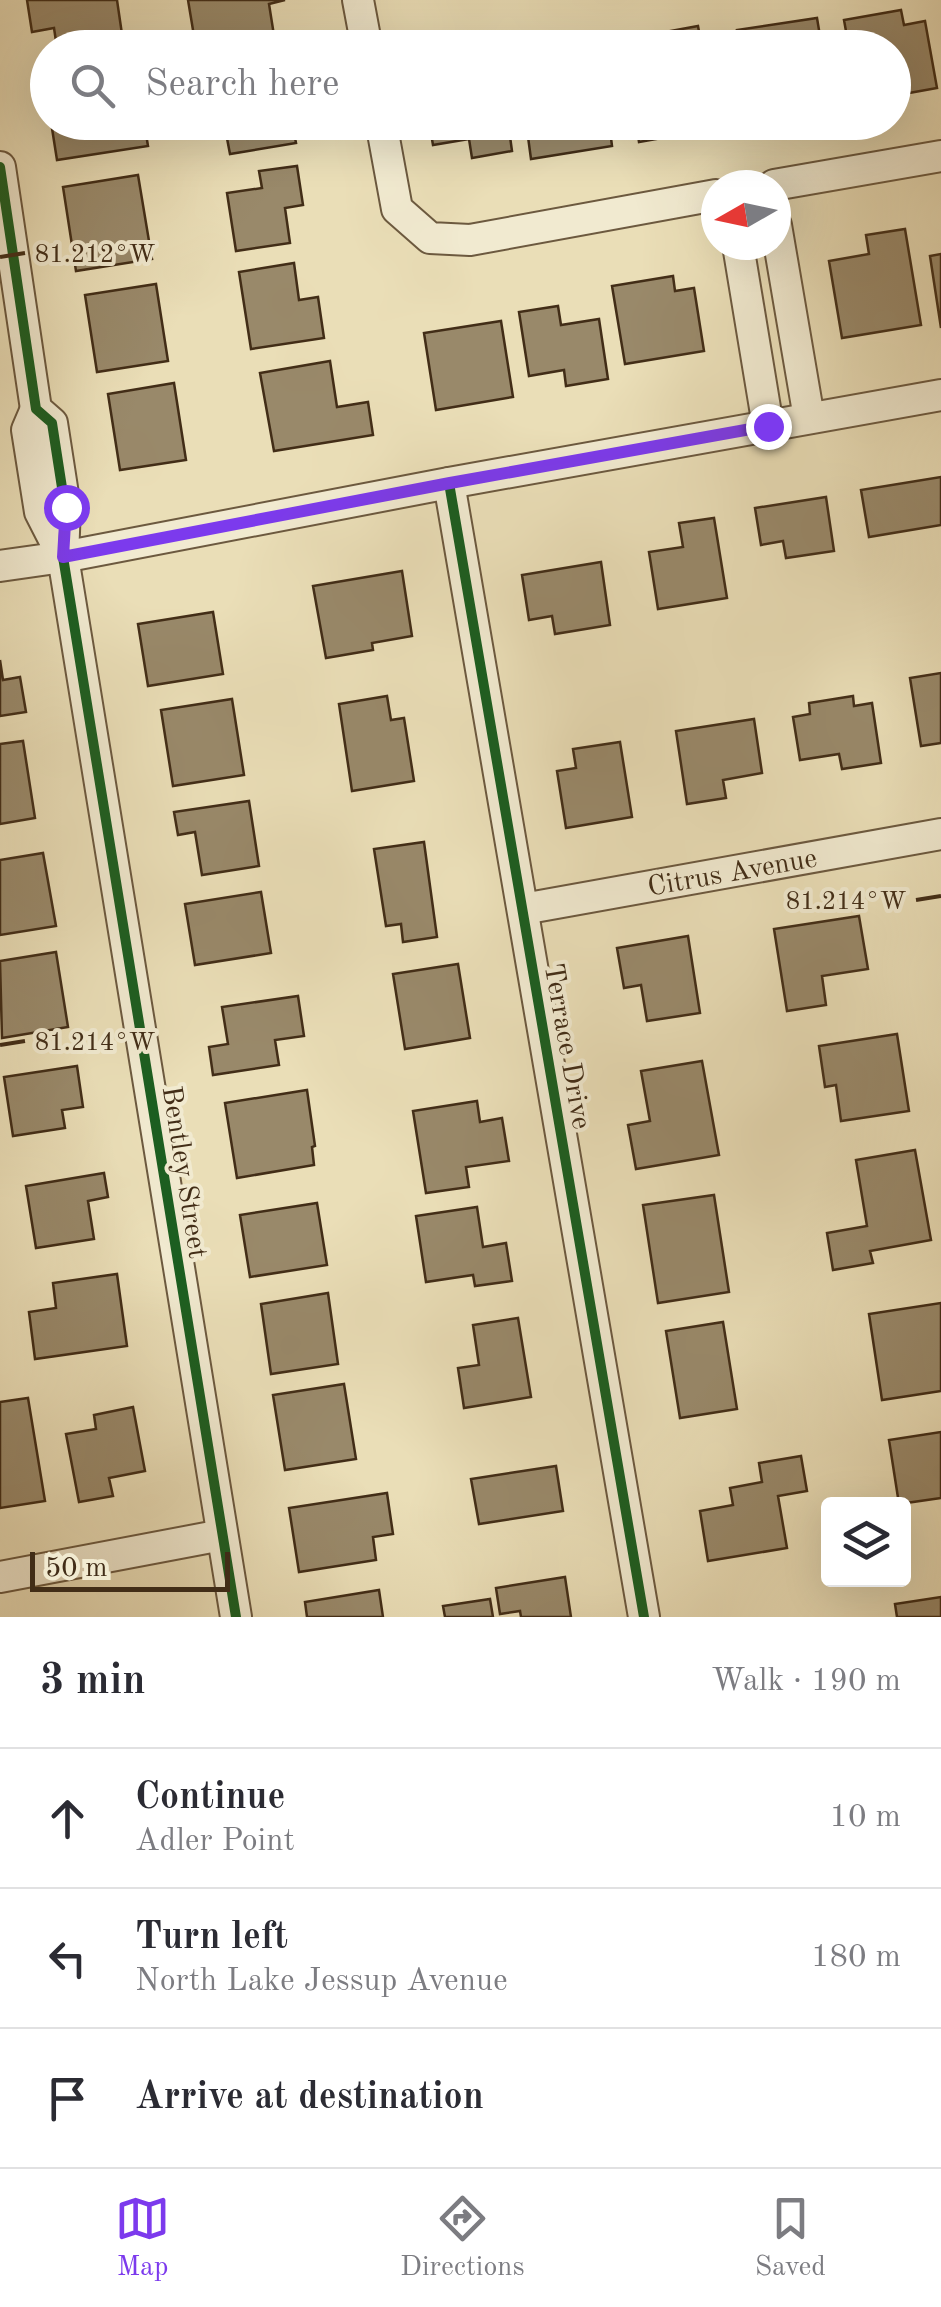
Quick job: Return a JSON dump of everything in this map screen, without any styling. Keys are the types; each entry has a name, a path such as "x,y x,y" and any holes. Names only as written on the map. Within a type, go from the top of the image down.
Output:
{"street":[{"path":"358,0 364,30"},
{"path":"384,140 396,208 430,238 470,240 701,199"},
{"path":"791,182 941,156"},
{"name":"Bentley Street","path":"0,167 36,409 52,423 66,507 63,557 236,1617"},
{"path":"741,260 768,426"},
{"path":"782,260 809,418"},
{"path":"748,299 788,291"},
{"path":"0,566 941,395"},
{"name":"Terrace Drive","path":"450,483 644,1617"},
{"name":"Citrus Avenue","path":"523,909 940,840"},
{"path":"0,1577 222,1536"}],"building":[{"path":"27,0 117,0 121,30 32,30"},
{"path":"188,0 285,0 269,4 273,30 193,30"},
{"path":"901,10 904,25 925,21 937,88 911,93 911,30 846,30 844,20"},
{"path":"817,18 819,30 737,30"},
{"path":"54,140 147,140 148,146 57,160"},
{"path":"227,140 296,143 230,154"},
{"path":"432,140 463,140 433,145"},
{"path":"469,140 510,140 512,151 472,158"},
{"path":"528,140 611,140 612,146 531,159"},
{"path":"297,166 303,205 285,208 290,243 236,251 227,193 262,188 259,171"},
{"path":"138,175 152,259 76,271 63,187"},
{"path":"905,229 921,325 842,338 829,261 869,254 866,235"},
{"path":"941,254 941,328 930,256"},
{"path":"294,263 299,300 318,297 324,338 251,349 239,272"},
{"path":"673,276 675,291 694,288 704,351 625,364 612,286"},
{"path":"156,284 168,361 97,372 85,295"},
{"path":"558,306 561,325 599,319 608,379 566,386 564,370 529,376 519,312"},
{"path":"501,321 513,397 436,410 424,333"},
{"path":"330,361 337,407 368,402 373,435 274,451 260,373"},
{"path":"174,383 186,460 120,470 108,394"},
{"path":"941,477 941,525 869,537 861,490"},
{"path":"826,497 834,551 786,558 783,541 761,545 755,508"},
{"path":"714,518 727,598 658,609 649,552 683,547 679,523"},
{"path":"601,562 610,625 555,634 552,616 529,620 522,575"},
{"path":"402,571 412,636 372,643 373,650 326,658 313,586"},
{"path":"213,612 223,674 148,686 138,624"},
{"path":"0,660 3,680 20,677 26,712 0,716"},
{"path":"941,673 941,743 921,746 910,678"},
{"path":"387,696 391,720 404,718 414,781 352,791 339,704"},
{"path":"853,696 854,706 872,703 881,763 842,769 839,754 800,760 793,717 810,714 809,703"},
{"path":"232,699 244,775 173,786 161,710"},
{"path":"754,719 762,773 723,780 726,798 687,804 676,731"},
{"path":"23,741 35,818 0,824 0,744"},
{"path":"620,742 632,817 566,828 557,771 576,768 573,749"},
{"path":"249,801 259,866 202,875 195,832 178,835 174,812"},
{"path":"424,842 437,937 403,942 401,924 386,926 374,849"},
{"path":"43,853 56,926 0,935 0,860"},
{"path":"261,892 271,953 195,965 185,904"},
{"path":"859,916 868,969 822,976 826,1005 787,1011 774,929"},
{"path":"688,936 700,1013 647,1021 641,985 624,988 617,948"},
{"path":"56,952 68,1027 2,1038 0,961"},
{"path":"458,964 470,1038 405,1049 393,974"},
{"path":"298,996 304,1036 275,1040 279,1065 213,1075 209,1047 228,1044 222,1007"},
{"path":"897,1034 909,1111 841,1121 836,1085 825,1087 819,1046"},
{"path":"702,1061 719,1155 636,1169 628,1125 650,1121 641,1071"},
{"path":"77,1066 83,1107 62,1110 65,1128 13,1136 4,1077"},
{"path":"307,1090 314,1165 237,1178 225,1103"},
{"path":"477,1101 480,1122 502,1118 509,1161 466,1167 469,1187 426,1193 413,1111"},
{"path":"915,1150 931,1240 870,1251 873,1263 833,1270 827,1233 867,1226 856,1160"},
{"path":"104,1173 108,1197 88,1201 94,1239 36,1248 26,1186"},
{"path":"714,1195 729,1292 658,1303 643,1205"},
{"path":"317,1203 327,1265 250,1277 240,1215"},
{"path":"477,1207 483,1247 506,1243 512,1281 475,1286 473,1275 426,1282 416,1216"},
{"path":"117,1274 127,1346 35,1359 29,1312 56,1308 53,1283"},
{"path":"328,1293 338,1364 271,1374 261,1304"},
{"path":"941,1303 941,1391 882,1400 869,1314"},
{"path":"518,1318 531,1397 464,1408 458,1368 479,1365 473,1325"},
{"path":"723,1322 737,1409 680,1418 666,1331"},
{"path":"344,1384 356,1459 285,1470 273,1395"},
{"path":"28,1398 45,1501 0,1508 0,1402"},
{"path":"133,1407 145,1471 109,1478 113,1496 79,1502 66,1434 96,1429 94,1415"},
{"path":"941,1432 941,1498 911,1502 911,1497 898,1497 889,1440"},
{"path":"801,1456 807,1491 778,1496 787,1548 708,1561 700,1511 733,1505 730,1488 762,1482 759,1463"},
{"path":"556,1466 563,1511 479,1524 471,1479"},
{"path":"387,1493 393,1534 373,1537 376,1560 299,1572 289,1508"},
{"path":"565,1577 571,1617 521,1617 520,1611 500,1614 496,1588"},
{"path":"379,1590 383,1617 307,1617 305,1602"},
{"path":"941,1597 941,1617 897,1617 895,1604"},
{"path":"490,1599 493,1617 445,1617 443,1606"}],"cycle path":[{"path":"0,167 36,409 52,423 65,507 63,557 236,1617"},
{"path":"449,483 644,1617"}],"route":[{"path":"66,507 63,557 768,426"}]}
